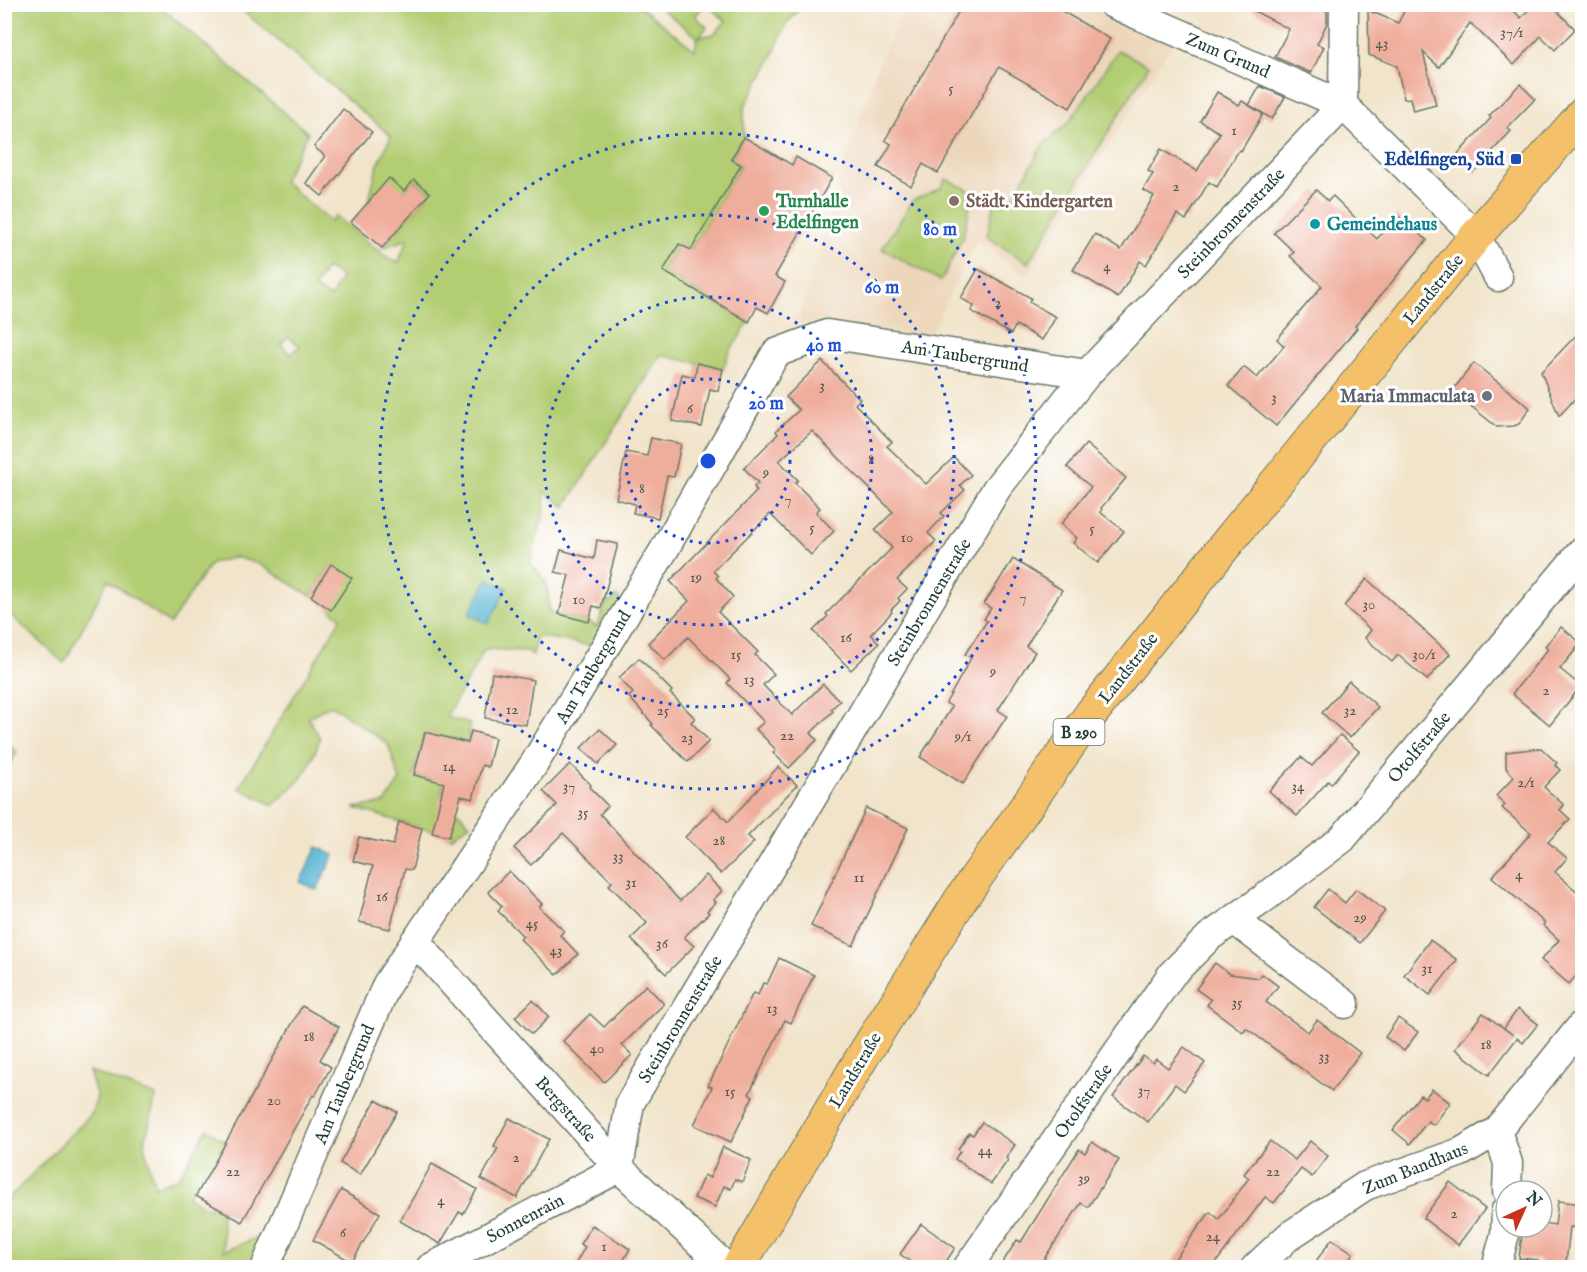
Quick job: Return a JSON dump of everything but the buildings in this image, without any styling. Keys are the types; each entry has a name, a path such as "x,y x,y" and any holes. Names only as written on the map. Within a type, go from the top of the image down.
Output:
{"main road":[{"name":"Landstraße","path":"738,1268 861,1059 961,899 1091,714 1476,236 1582,115"}],"street":[{"name":"Zum Grund","path":"1113,4 1343,105"},
{"path":"1344,4 1343,105 1476,236 1498,277"},
{"name":"Steinbronnenstraße","path":"619,1168 630,1103 997,488 1087,374 1343,105"},
{"name":"Am Taubergrund","path":"267,1263 387,984 534,764 664,550 776,353 827,334 1087,374"},
{"name":"Otolfstraße","path":"967,1268 1172,974 1209,937 1342,839 1582,551"},
{"path":"1234,920 1345,1004"},
{"name":"Bergstraße","path":"415,941 619,1168 727,1268"},
{"name":"Zum Bandhaus","path":"1255,1268 1289,1236 1365,1186 1461,1152 1497,1131 1582,1025"},
{"path":"1497,1131 1508,1163 1507,1179"},
{"name":"Sonnenrain","path":"430,1268 619,1168"},
{"path":"1496,1268 1504,1239"}],"shaded area":[{"name":"Städt. Kindergarten","path":"906,5 1097,5 1173,42 1027,277 977,239 929,337 798,322 844,164 881,58"}],"green space":[{"path":"5,5 158,5 308,133 283,181 331,222 335,216 385,256 398,263 408,239 382,248 430,193 414,180 404,191 368,203 377,167 391,136 236,5 638,5 695,50 697,37 657,5 705,5 695,16 707,27 699,37 714,34 726,21 708,5 804,5 786,24 771,59 744,108 744,137 731,159 741,165 691,250 679,244 663,271 749,322 728,354 723,369 661,355 565,507 544,491 545,510 530,562 546,582 550,613 589,622 597,627 606,602 611,602 615,596 630,606 604,648 537,636 533,655 527,651 485,649 446,717 470,724 468,743 425,733 414,775 431,780 445,776 441,794 470,824 451,837 354,808 385,803 400,780 388,744 331,705 308,717 320,738 303,776 283,797 273,805 239,788 341,618 331,610 331,565 311,596 261,565 236,557 211,563 170,624 108,580 64,663 5,610","holes":["326,268 342,277 330,298 314,288","288,337 300,346 291,355 281,344"]},
{"path":"1118,50 1149,66 1028,263 987,237 995,202 1001,192 1013,198 1042,146 1070,121"},
{"path":"946,179 973,192 963,237 941,281 882,249 913,200 941,188"},
{"path":"5,741 17,752 5,772"},
{"path":"89,1071 156,1096 144,1145 155,1187 179,1177 207,1129 226,1142 209,1173 203,1170 188,1197 210,1209 212,1205 221,1210 224,1251 261,1236 267,1263 278,1268 5,1268 5,1202 92,1113 97,1097"}],"water":[{"path":"488,579 507,588 488,624 469,614"},
{"path":"317,847 334,855 317,890 300,882"}],"place":[{"name":"Edelfingen, Süd","path":"1516,159"},
{"name":"Städt. Kindergarten","path":"954,201"},
{"name":"Turnhalle Edelfingen","path":"764,211"},
{"name":"Gemeindehaus","path":"1315,224"},
{"name":"Maria Immaculata","path":"1487,396"}]}
